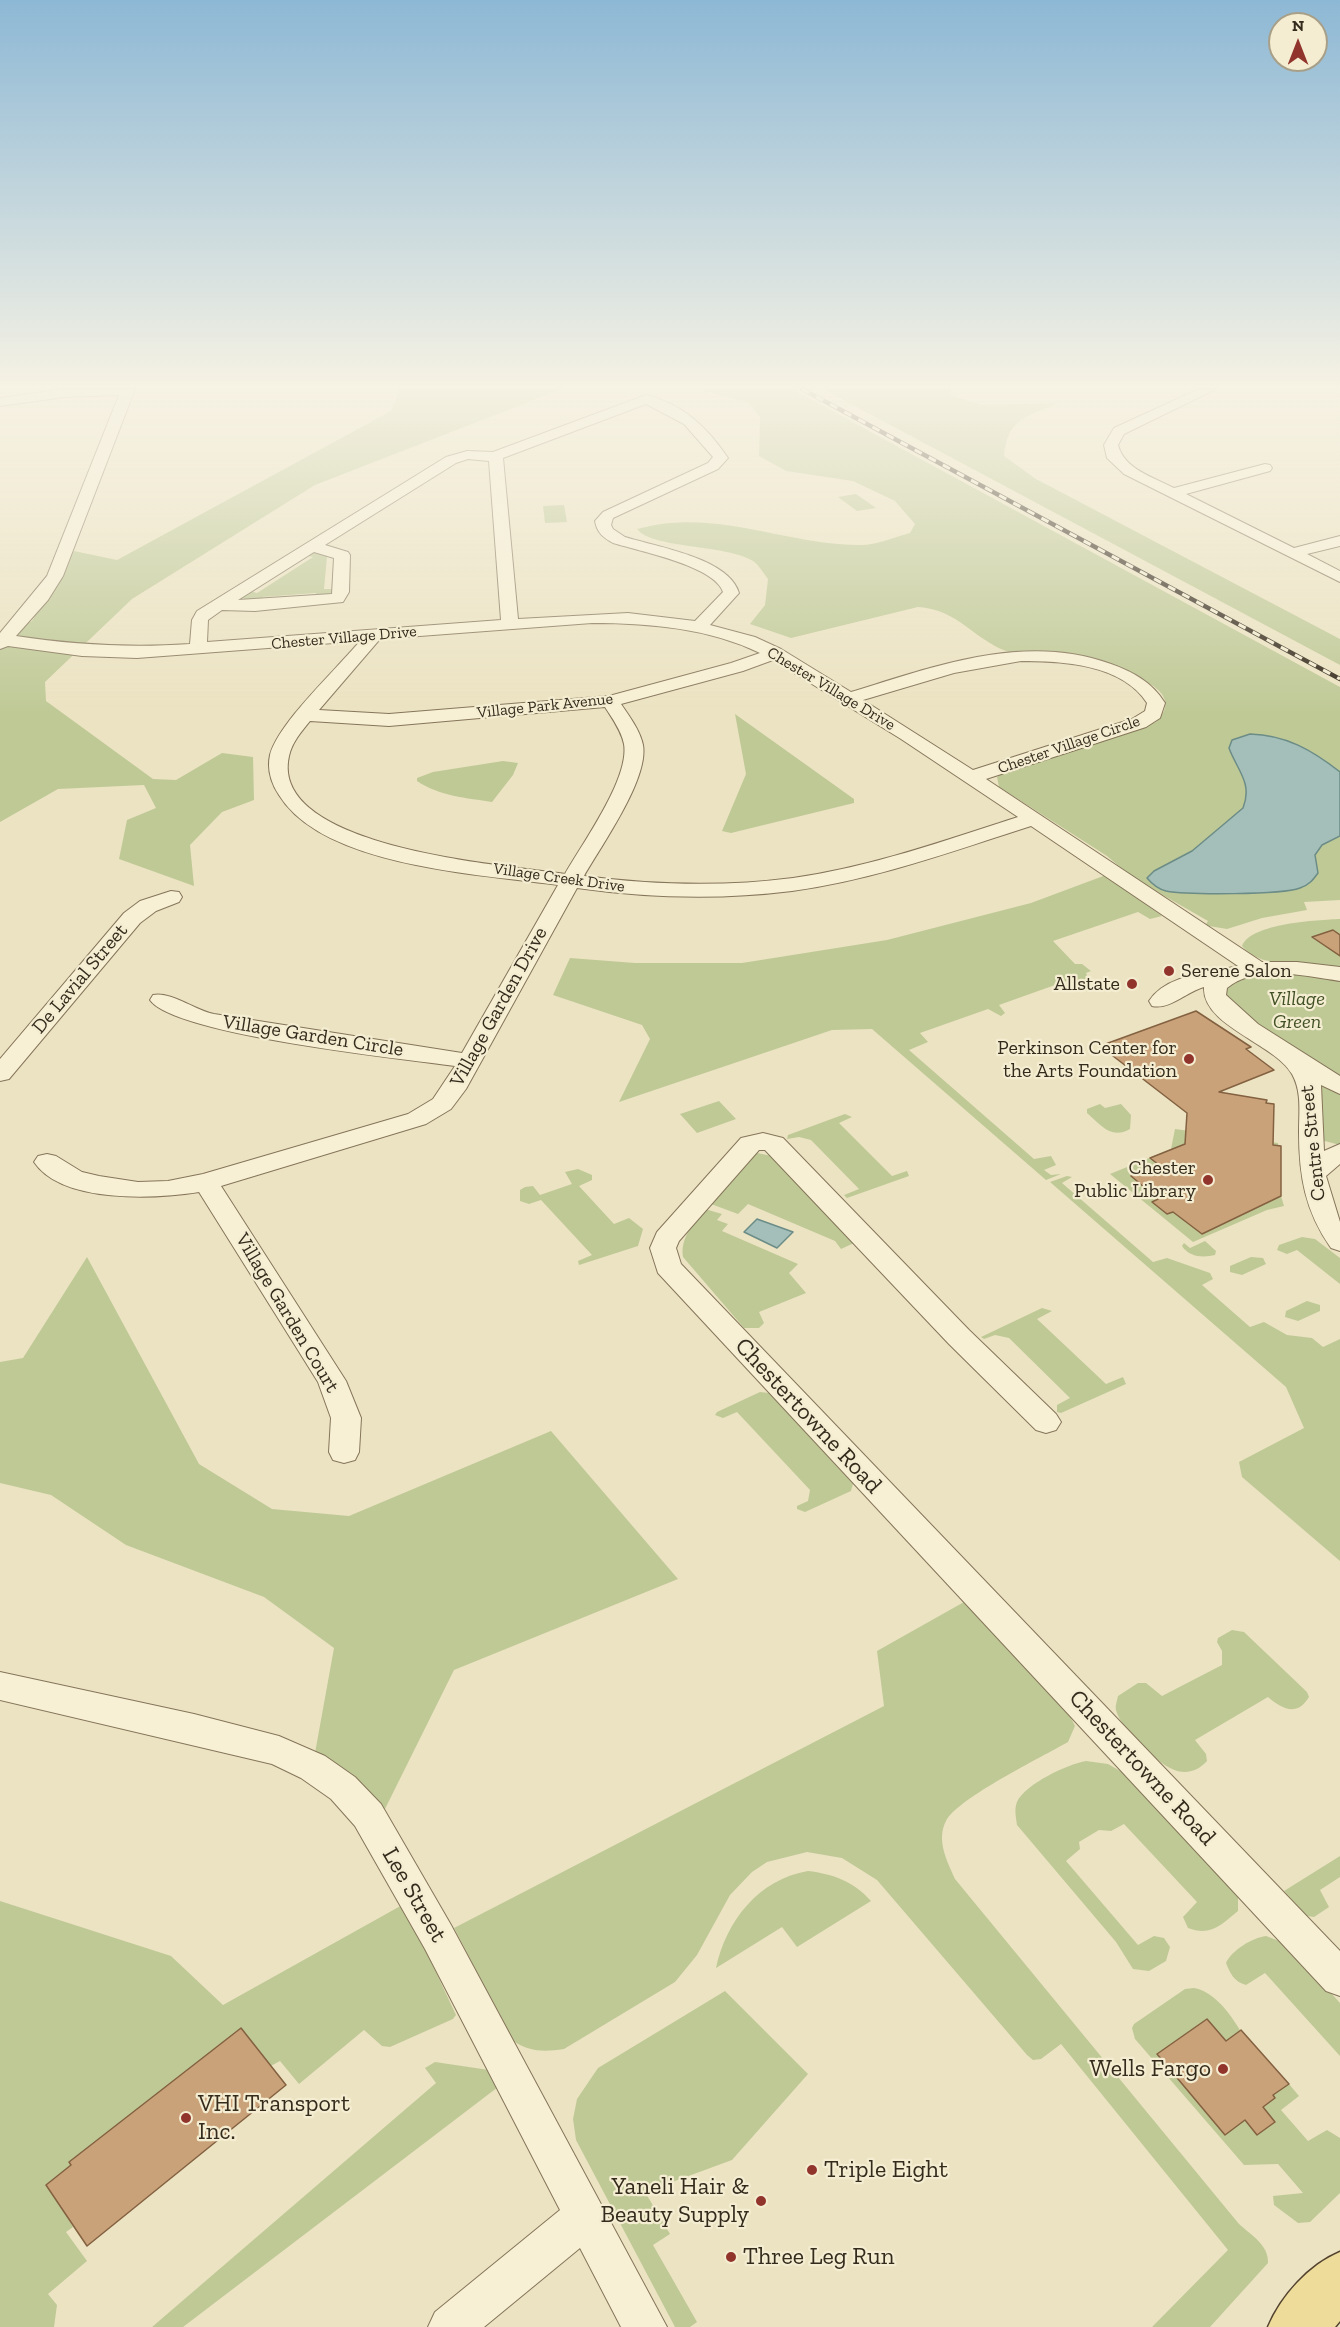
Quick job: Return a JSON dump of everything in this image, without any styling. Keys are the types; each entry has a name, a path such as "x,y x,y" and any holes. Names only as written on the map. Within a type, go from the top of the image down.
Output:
{"main road":[{"path":"1296,2327 1340,2280"}],"street":[{"path":"5,634 55,576 86,498"},
{"path":"198,649 200,620 203,615 391,498"},
{"path":"499,498 510,624"},
{"path":"643,498 620,508 603,521 607,534 619,540 708,568 721,575 729,584 731,593 699,627"},
{"path":"1181,498 1340,577"},
{"path":"1292,553 1340,542"},
{"path":"220,605 255,606 337,598 341,592 342,555 313,547"},
{"name":"Chester Village Drive","path":"5,634 99,653 198,649 373,637 510,624 628,618 699,627 739,638 775,653 850,698 1257,969"},
{"name":"Village Creek Drive","path":"373,637 291,734 280,755 280,780 292,801 324,828 368,846 430,860 570,881 672,890 734,889 792,884 850,875 1033,819"},
{"name":"Village Park Avenue","path":"308,714 389,720 610,701 737,667 775,653"},
{"name":"Chester Village Circle","path":"850,698 954,667 992,659 1025,657 1086,662 1113,670 1150,691 1156,703 1153,714 1139,723 971,777"},
{"name":"Village Garden Drive","path":"47,1162 74,1179 138,1190 168,1189 206,1182 417,1119 442,1104 454,1089 621,792 633,766 636,751 631,733 610,701"},
{"name":"De Lavial Street","path":"0,1074 132,918 148,906 171,897"},
{"path":"1221,1007 1180,998 1160,1001 1167,993 1201,980 1257,969 1293,969 1340,974"},
{"path":"1221,1007 1215,999 1215,985 1231,975"},
{"name":"Village Garden Circle","path":"161,1000 173,1009 285,1034 469,1061"},
{"name":"Centre Street","path":"1221,1007 1287,1054 1306,1077 1311,1092 1316,1199 1322,1216 1340,1242"},
{"path":"1287,1054 1340,1087"},
{"name":"Chestertowne Road","path":"1046,1422 959,1337 774,1144 763,1142 750,1144 666,1238 663,1248 668,1267 1340,1978"},
{"path":"1314,1176 1322,1164 1340,1152"},
{"name":"Village Garden Court","path":"206,1182 332,1381 346,1418 344,1452"},
{"name":"Lee Street","path":"0,1686 194,1729 279,1751 313,1767 343,1788 368,1815 438,1937 645,2327"},
{"path":"450,2327 586,2216"}],"green space":[{"path":"232,498 295,498 132,599 45,682 46,701 153,779 176,780 222,753 253,757 254,800 222,812 190,845 194,886 119,859 127,820 156,808 144,785 58,789 0,822 0,646 17,629 32,621 74,551 117,560"},
{"path":"839,498 861,498 876,508 857,511"},
{"path":"888,498 992,498 1340,687 1340,900 1304,902 1307,910 1262,918 1227,929 1209,926 1206,924 1208,921 1133,878 1107,856 999,787 997,777 1007,770 1156,722 1164,711 1165,701 1160,692 1140,678 1071,655 1006,651 994,646 944,613 918,607 791,638 750,624 765,605 768,579 753,561 725,552 658,540 637,529 666,523 694,522 722,524 832,543 867,545 910,533 915,524 895,501"},
{"path":"1026,498 1071,498 1340,639 1340,665"},
{"path":"564,505 567,522 545,523 543,506"},
{"path":"314,551 336,557 327,557 324,589 333,589 334,592 330,596 316,596 316,593 263,597 262,600 247,601 243,598 243,594 250,591 257,593 313,557 308,556"},
{"path":"735,714 854,799 854,803 731,833 722,831 746,774"},
{"path":"503,761 518,763 513,775 492,802 444,793 417,781 417,778 433,772"},
{"path":"1106,875 1162,916 1150,919 1138,912 1053,941 1075,964 1082,964 1091,971 1086,973 1085,977 1092,983 1079,986 1069,980 999,1005 1005,1013 1001,1016 988,1009 920,1033 928,1042 909,1050 1034,1159 1051,1156 1056,1165 1044,1170 1051,1175 1061,1174 1046,1180 872,1029 832,1030 619,1102 650,1039 642,1025 553,995 570,958 635,963 742,963 887,940 1031,903"},
{"path":"1340,919 1340,969 1274,963 1251,954 1242,946 1248,938 1271,928 1286,924"},
{"name":"Village Green","path":"1241,972 1340,974 1340,1087 1287,1054 1215,985"},
{"path":"1324,1086 1340,1093 1340,1145 1321,1140 1320,1088"},
{"path":"719,1101 736,1119 697,1133 680,1114"},
{"path":"1100,1104 1105,1108 1121,1104 1131,1115 1130,1129 1117,1133 1112,1132 1087,1113 1087,1109"},
{"path":"845,1114 852,1117 839,1123 892,1176 907,1171 909,1176 847,1198 844,1195 859,1189 811,1140 799,1137 787,1139 788,1135"},
{"name":"Chester Public Library","path":"1175,1129 1278,1143 1281,1196 1284,1206 1267,1210 1193,1242 1110,1174 1171,1149"},
{"path":"757,1153 772,1156 854,1243 841,1249 835,1241 748,1204 738,1214 711,1204 752,1155"},
{"path":"578,1169 592,1175 592,1180 579,1186 614,1224 629,1218 643,1229 638,1246 579,1265 578,1261 592,1255 541,1200 529,1204 520,1201 520,1190 525,1187 533,1186 540,1195 572,1184 565,1172"},
{"path":"1067,1176 1072,1177 1062,1183 1153,1262 1167,1258 1210,1273 1213,1279 1202,1285 1250,1327 1264,1322 1287,1335 1312,1338 1323,1347 1340,1339 1340,1561 1242,1477 1239,1462 1304,1428 1286,1387 1050,1182"},
{"path":"705,1209 722,1214 717,1220 728,1224 722,1231 798,1264 789,1273 806,1293 759,1312 764,1323 759,1328 744,1328 683,1257 686,1237"},
{"path":"1302,1237 1315,1239 1340,1258 1340,1284 1297,1250 1287,1254 1277,1250 1279,1245"},
{"path":"1205,1241 1216,1251 1215,1255 1197,1256 1182,1246 1184,1243 1190,1248"},
{"path":"87,1257 199,1464 272,1509 349,1516 551,1431 678,1579 454,1670 382,1815 315,1753 334,1648 264,1597 126,1545 51,1495 0,1483 0,1362 23,1358"},
{"path":"1251,1257 1263,1258 1266,1264 1242,1275 1230,1272 1230,1266"},
{"path":"1307,1301 1320,1305 1320,1311 1298,1321 1285,1317 1286,1311"},
{"path":"1042,1308 1052,1311 1037,1319 1106,1384 1123,1377 1126,1384 1061,1413 1057,1412 1057,1405 1070,1398 1009,1338 995,1335 984,1339 981,1337"},
{"path":"760,1392 769,1393 853,1484 851,1491 805,1512 797,1509 797,1506 808,1501 810,1490 737,1412 723,1418 715,1415"},
{"path":"964,1602 1042,1682 1069,1714 1075,1726 1068,1742 983,1790 954,1812 943,1828 942,1843 946,1858 955,1879 1239,2224 1266,2251 1268,2263 1210,2327 1152,2327 1228,2250 1061,2044 1041,2059 1033,2060 1027,2055 877,1880 842,1858 807,1852 767,1862 752,1872 730,1895 697,1955 675,1982 564,2049 537,2050 513,2041 454,1928 884,1706 877,1651"},
{"path":"1232,1630 1244,1632 1307,1692 1309,1697 1300,1707 1289,1709 1268,1697 1195,1740 1206,1754 1207,1761 1198,1769 1188,1772 1170,1768 1152,1755 1122,1722 1116,1708 1118,1696 1138,1683 1146,1683 1162,1696 1222,1665 1222,1651 1217,1642 1218,1638"},
{"path":"1086,1761 1108,1764 1127,1775 1238,1896 1238,1911 1216,1928 1203,1931 1188,1928 1183,1917 1197,1902 1124,1824 1111,1831 1099,1830 1079,1842 1080,1849 1066,1861 1138,1945 1154,1936 1164,1938 1170,1947 1166,1961 1149,1971 1133,1969 1116,1942 1017,1825 1016,1805 1029,1788 1058,1771"},
{"path":"1340,1856 1340,1877 1320,1890 1329,1907 1314,1917 1307,1916 1284,1891"},
{"path":"808,1871 842,1880 857,1888 871,1901 797,1947 782,1927 716,1968 728,1934 747,1905 774,1883"},
{"path":"0,1901 171,1956 223,2005 404,1904 456,2015 453,2019 390,2047 382,2046 364,2030 299,2084 280,2061 80,2169 69,2220 73,2227 66,2232 87,2261 48,2294 57,2305 54,2327 0,2327"},
{"path":"1266,1936 1287,1944 1340,2003 1340,2056 1265,1973 1246,1985 1238,1982 1231,1974 1226,1963 1229,1958 1249,1942"},
{"path":"1194,1988 1207,1993 1219,2002 1230,2015 1249,2047 1270,2091 1289,2084 1299,2096 1281,2110 1308,2141 1327,2130 1340,2138 1340,2193 1310,2222 1298,2223 1274,2205 1273,2196 1303,2193 1278,2164 1244,2165 1135,2039 1132,2028 1134,2024 1185,1989"},
{"path":"725,1991 808,2074 732,2160 645,2192 670,2234 653,2245 697,2322 690,2327 675,2327 576,2140 573,2119 577,2099 598,2068"},
{"path":"435,2062 489,2070 502,2084 183,2327 152,2327 436,2083 425,2068"}],"water":[{"path":"1250,734 1275,737 1298,745 1340,772 1340,836 1322,845 1315,855 1318,873 1303,887 1274,892 1193,893 1166,891 1158,888 1147,878 1154,871 1192,851 1243,808 1246,799 1245,784 1229,748 1232,740"},
{"path":"757,1219 793,1232 777,1248 744,1232"}],"building":[{"path":"1333,930 1340,935 1340,956 1312,937"},
{"path":"1196,1011 1251,1047 1246,1049 1274,1070 1219,1092 1267,1100 1266,1103 1274,1104 1273,1145 1281,1146 1281,1196 1202,1234 1173,1212 1167,1214 1152,1202 1158,1199 1131,1176 1159,1165 1150,1158 1185,1144 1187,1113 1100,1046"},
{"name":"Wells Fargo","path":"1207,2019 1226,2041 1241,2030 1289,2084 1273,2095 1275,2098 1263,2107 1275,2122 1257,2135 1245,2120 1225,2135 1157,2054"},
{"name":"VHI Transport Inc.","path":"241,2028 286,2085 87,2246 46,2185 71,2165 69,2162"}],"railway":[{"path":"1003,498 1340,679"}],"place":[{"name":"Serene Salon","path":"1169,971"},
{"name":"Allstate","path":"1132,984"},
{"name":"Perkinson Center for the Arts Foundation","path":"1189,1059"},
{"name":"Chester Public Library","path":"1208,1180"},
{"name":"Wells Fargo","path":"1223,2069"},
{"name":"VHI Transport Inc.","path":"186,2118"},
{"name":"Triple Eight","path":"812,2170"},
{"name":"Yaneli Hair & Beauty Supply","path":"761,2201"},
{"name":"Three Leg Run","path":"731,2257"}]}
